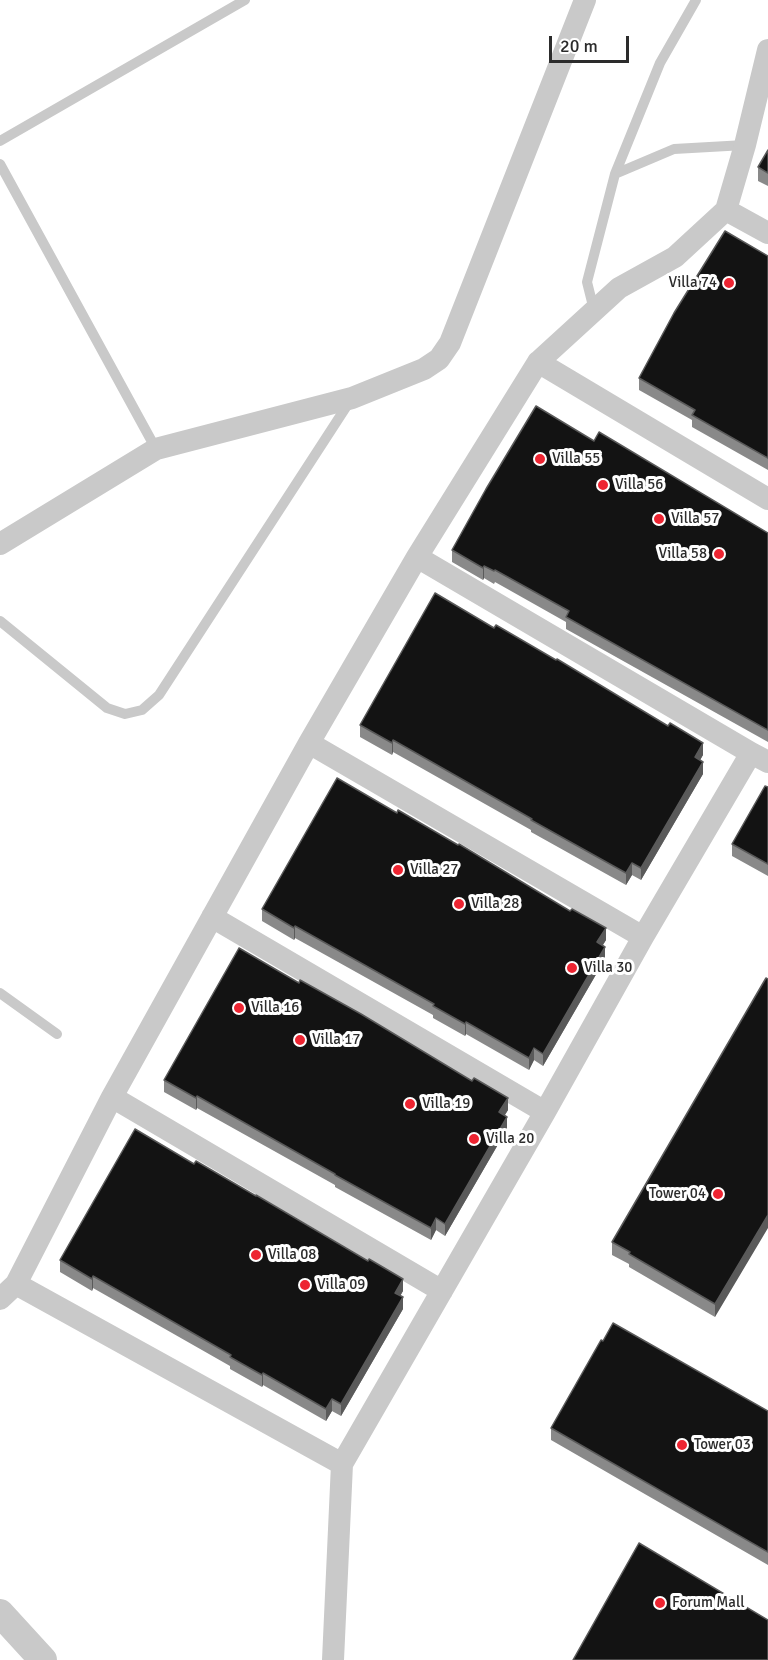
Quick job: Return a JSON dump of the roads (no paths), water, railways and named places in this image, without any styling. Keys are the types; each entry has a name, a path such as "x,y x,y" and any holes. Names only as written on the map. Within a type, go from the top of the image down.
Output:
{"street":[{"path":"0,544 156,449 352,398 424,369 439,359 450,343 585,0"},
{"path":"0,1299 16,1284 112,1097 309,743 417,557 538,362 619,288 675,257 726,210 745,145 768,50"},
{"path":"726,210 768,233"},
{"path":"538,362 768,499"},
{"path":"333,1660 342,1464 643,937 759,758 417,557"},
{"path":"309,743 643,937"},
{"path":"212,917 545,1112"},
{"path":"112,1097 442,1291"},
{"path":"16,1284 342,1464"},
{"path":"0,1613 43,1660"}],"lane":[{"path":"0,141 246,0"},
{"path":"594,311 587,282 615,174 660,63 696,0"},
{"path":"615,174 674,149 745,145"},
{"path":"0,164 156,449"},
{"path":"0,621 107,708 124,714 142,710 159,695 352,398"},
{"path":"0,993 57,1034"}],"place":[{"name":"Villa 74","path":"729,283"},
{"name":"Villa 55","path":"540,459"},
{"name":"Villa 56","path":"603,485"},
{"name":"Villa 57","path":"659,519"},
{"name":"Villa 58","path":"719,554"},
{"name":"Villa 27","path":"398,870"},
{"name":"Villa 28","path":"459,904"},
{"name":"Villa 30","path":"572,968"},
{"name":"Villa 16","path":"239,1008"},
{"name":"Villa 17","path":"300,1040"},
{"name":"Villa 19","path":"410,1104"},
{"name":"Villa 20","path":"474,1139"},
{"name":"Tower 04","path":"718,1194"},
{"name":"Villa 08","path":"256,1255"},
{"name":"Villa 09","path":"305,1285"},
{"name":"Tower 03","path":"682,1445"},
{"name":"Forum Mall","path":"660,1603"}]}
